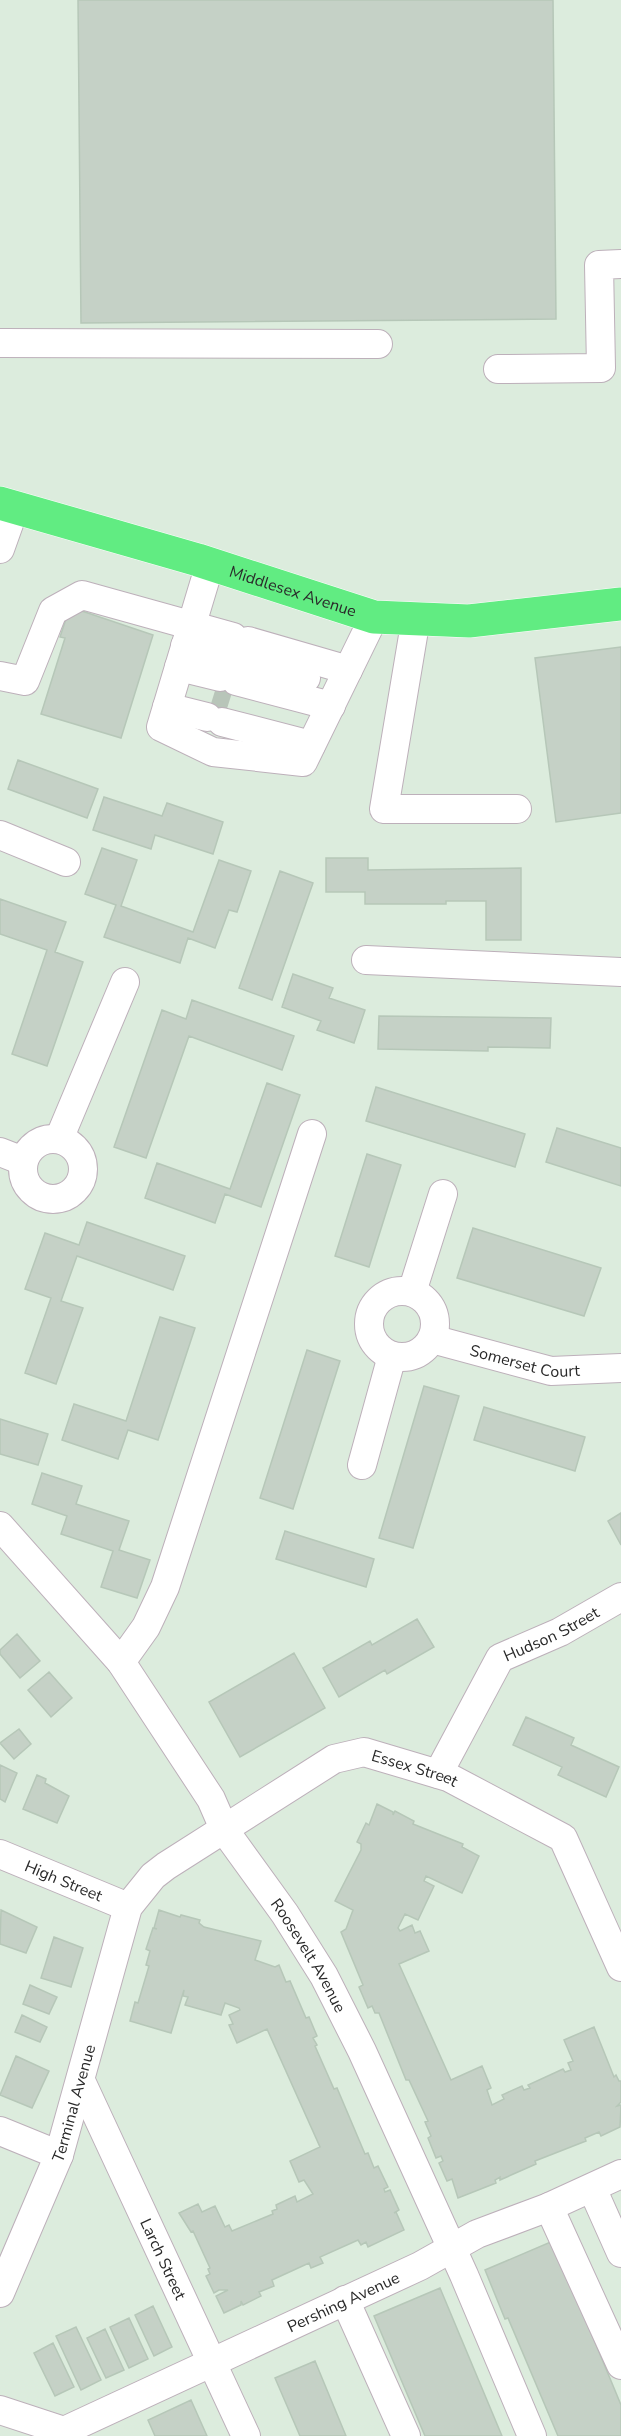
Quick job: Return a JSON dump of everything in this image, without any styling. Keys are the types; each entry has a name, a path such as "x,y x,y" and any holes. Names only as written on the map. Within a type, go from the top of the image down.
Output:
{"main road":[{"name":"Middlesex Avenue","path":"8,505 210,564 374,617 469,621 621,604"}],"street":[{"path":"498,369 601,368 599,265 621,264"},
{"path":"0,343 378,344"},
{"name":"Middlesex Avenue","path":"0,549 8,505"},
{"path":"210,564 161,727 213,752 303,762 374,617"},
{"path":"0,676 25,681 52,611 81,595 177,675 326,715"},
{"path":"416,618 384,809 517,809"},
{"path":"177,675 326,715"},
{"path":"177,675 326,715"},
{"path":"0,836 66,862"},
{"path":"366,960 621,972"},
{"path":"58,1139 125,982"},
{"path":"121,1662 146,1627 165,1587 312,1134"},
{"path":"46,1139 58,1139 75,1148 82,1159 81,1178 71,1193 60,1198 47,1199 35,1194 28,1187 11,1157 46,1139"},
{"path":"412,1292 443,1194"},
{"path":"395,1292 412,1292 424,1299 432,1310 435,1324 432,1339 419,1353 406,1358 392,1356 380,1349 373,1341 369,1318 373,1308 382,1298 395,1292"},
{"name":"Somerset Court","path":"432,1339 551,1371 621,1368"},
{"path":"362,1465 392,1356"},
{"name":"Roosevelt Avenue","path":"0,1526 121,1662 211,1799 225,1831 285,1914 324,1976 362,2050 532,2436"},
{"name":"Hudson Street","path":"438,1774 500,1658 560,1632 621,1597"},
{"name":"Essex Street","path":"128,1907 153,1876 334,1759 364,1752 448,1776 563,1838 621,1967"},
{"name":"High Street","path":"0,1854 128,1907"},
{"name":"Terminal Avenue","path":"0,2293 59,2155 128,1907"},
{"name":"Larch Street","path":"81,2081 246,2436"},
{"path":"0,2131 59,2155"},
{"name":"Pershing Avenue","path":"0,2409 59,2434 452,2250 477,2234 549,2207 621,2174"},
{"path":"592,2188 621,2253"},
{"path":"549,2207 621,2365"},
{"path":"345,2300 406,2436"}],"building":[{"path":"78,0 553,0 556,319 81,323"},
{"path":"70,607 153,635 121,738 41,714 65,638 60,637"},
{"path":"621,647 621,813 556,822 535,658"},
{"path":"18,760 98,789 87,818 8,789"},
{"path":"104,797 162,816 167,803 223,822 213,854 155,835 151,849 93,830"},
{"path":"102,848 137,860 121,906 193,932 219,860 251,871 237,912 229,910 215,948 188,938 180,963 104,937 116,905 85,894"},
{"path":"326,858 368,858 368,870 521,868 521,940 486,940 486,901 446,901 446,904 365,904 365,892 326,892"},
{"path":"280,871 313,883 272,1000 239,988"},
{"path":"0,899 66,922 55,952 83,962 47,1066 12,1054 47,950 0,934"},
{"path":"293,974 333,988 329,998 365,1010 354,1043 317,1030 321,1021 282,1007"},
{"path":"192,1000 294,1036 282,1070 189,1036 146,1158 114,1147 162,1010 186,1019"},
{"path":"379,1016 551,1018 550,1048 488,1047 488,1051 378,1049"},
{"path":"267,1083 300,1095 261,1207 225,1194 215,1223 145,1198 157,1163 230,1189"},
{"path":"376,1087 525,1134 515,1167 366,1121"},
{"path":"557,1128 621,1148 621,1186 546,1162"},
{"path":"367,1154 401,1165 369,1267 335,1256"},
{"path":"87,1222 185,1256 173,1290 77,1256 61,1301 83,1308 56,1384 25,1373 51,1298 25,1289 45,1233 79,1245"},
{"path":"473,1228 601,1268 584,1316 457,1278"},
{"path":"160,1317 195,1328 158,1440 128,1430 118,1459 62,1440 74,1404 126,1421"},
{"path":"307,1350 340,1361 293,1509 260,1498"},
{"path":"424,1386 459,1396 413,1548 379,1538"},
{"path":"484,1407 585,1437 575,1471 474,1440"},
{"path":"0,1419 48,1434 38,1465 0,1454"},
{"path":"42,1473 82,1486 76,1504 129,1521 119,1550 150,1560 137,1598 101,1587 113,1551 61,1534 67,1516 32,1504"},
{"path":"621,1513 621,1545 608,1521"},
{"path":"285,1531 374,1559 366,1587 276,1559"},
{"path":"417,1619 434,1647 387,1674 385,1670 339,1697 323,1668 370,1641 372,1645"},
{"path":"17,1634 40,1661 20,1678 0,1654 0,1650"},
{"path":"294,1653 325,1708 240,1757 209,1702"},
{"path":"49,1672 72,1698 51,1717 28,1690"},
{"path":"526,1717 574,1738 571,1745 619,1767 606,1797 558,1775 562,1767 513,1745"},
{"path":"19,1729 31,1744 14,1759 0,1743"},
{"path":"0,1765 17,1773 5,1802 0,1799"},
{"path":"37,1775 46,1779 45,1783 69,1796 57,1823 23,1809"},
{"path":"377,1804 393,1812 393,1815 395,1811 414,1821 413,1824 463,1844 462,1847 479,1856 462,1893 426,1876 424,1881 434,1886 418,1920 405,1914 398,1928 400,1931 412,1925 415,1933 420,1931 429,1951 399,1964 451,2080 482,2066 491,2088 487,2090 492,2105 504,2099 502,2095 522,2086 524,2090 530,2088 528,2085 563,2069 565,2072 571,2070 568,2063 573,2061 564,2040 594,2027 614,2077 616,2075 621,2081 621,2102 617,2106 621,2105 620,2127 601,2136 599,2132 585,2138 586,2141 535,2161 536,2164 500,2180 500,2177 495,2180 496,2183 458,2198 452,2179 447,2181 439,2163 443,2161 441,2156 436,2158 428,2138 431,2136 425,2122 428,2121 409,2080 406,2080 379,2013 375,2013 372,2006 368,2008 359,1987 363,1985 341,1932 346,1929 353,1910 335,1901 361,1850 361,1844 357,1842 366,1823 369,1825"},
{"path":"1,1910 37,1927 26,1953 0,1944"},
{"path":"159,1910 180,1917 181,1915 200,1920 199,1923 204,1927 261,1941 255,1960 275,1967 279,1965 286,1982 290,1981 306,2018 309,2017 317,2036 313,2038 317,2045 315,2046 334,2089 337,2088 365,2154 368,2153 374,2168 378,2166 388,2187 384,2189 385,2192 390,2190 399,2210 394,2213 396,2212 404,2230 368,2247 366,2242 361,2245 358,2240 320,2257 323,2263 311,2268 309,2263 272,2280 274,2286 259,2292 261,2296 243,2305 241,2301 241,2305 224,2313 216,2296 228,2290 219,2290 214,2293 206,2276 210,2274 208,2269 210,2268 193,2231 191,2232 179,2213 198,2204 202,2212 215,2206 225,2227 229,2225 232,2231 273,2214 272,2211 277,2209 276,2205 295,2196 297,2202 313,2194 304,2180 299,2182 290,2161 320,2147 267,2029 237,2043 229,2025 233,2024 229,2015 240,2010 239,2008 225,2003 221,2015 185,2005 188,1997 183,1996 184,1990 171,2033 130,2021 149,1966 146,1965 150,1951 146,1949 153,1928 157,1929 154,1928"},
{"path":"54,1937 83,1948 71,1987 41,1978"},
{"path":"30,1985 57,1997 49,2014 23,2004"},
{"path":"22,2015 47,2027 40,2042 15,2032"},
{"path":"16,2056 49,2071 32,2108 0,2095"},
{"path":"553,2241 621,2405 621,2436 558,2436 485,2270"},
{"path":"440,2288 502,2436 425,2436 374,2316"},
{"path":"153,2306 172,2347 154,2356 135,2315"},
{"path":"129,2318 148,2359 129,2368 110,2327"},
{"path":"76,2327 101,2380 81,2390 56,2336"},
{"path":"105,2329 124,2370 106,2378 87,2338"},
{"path":"53,2343 74,2387 55,2396 34,2353"},
{"path":"315,2361 346,2436 300,2436 275,2378"},
{"path":"191,2400 207,2436 155,2436 148,2420"}],"tunnel":[{"path":"214,694 230,699"}]}
